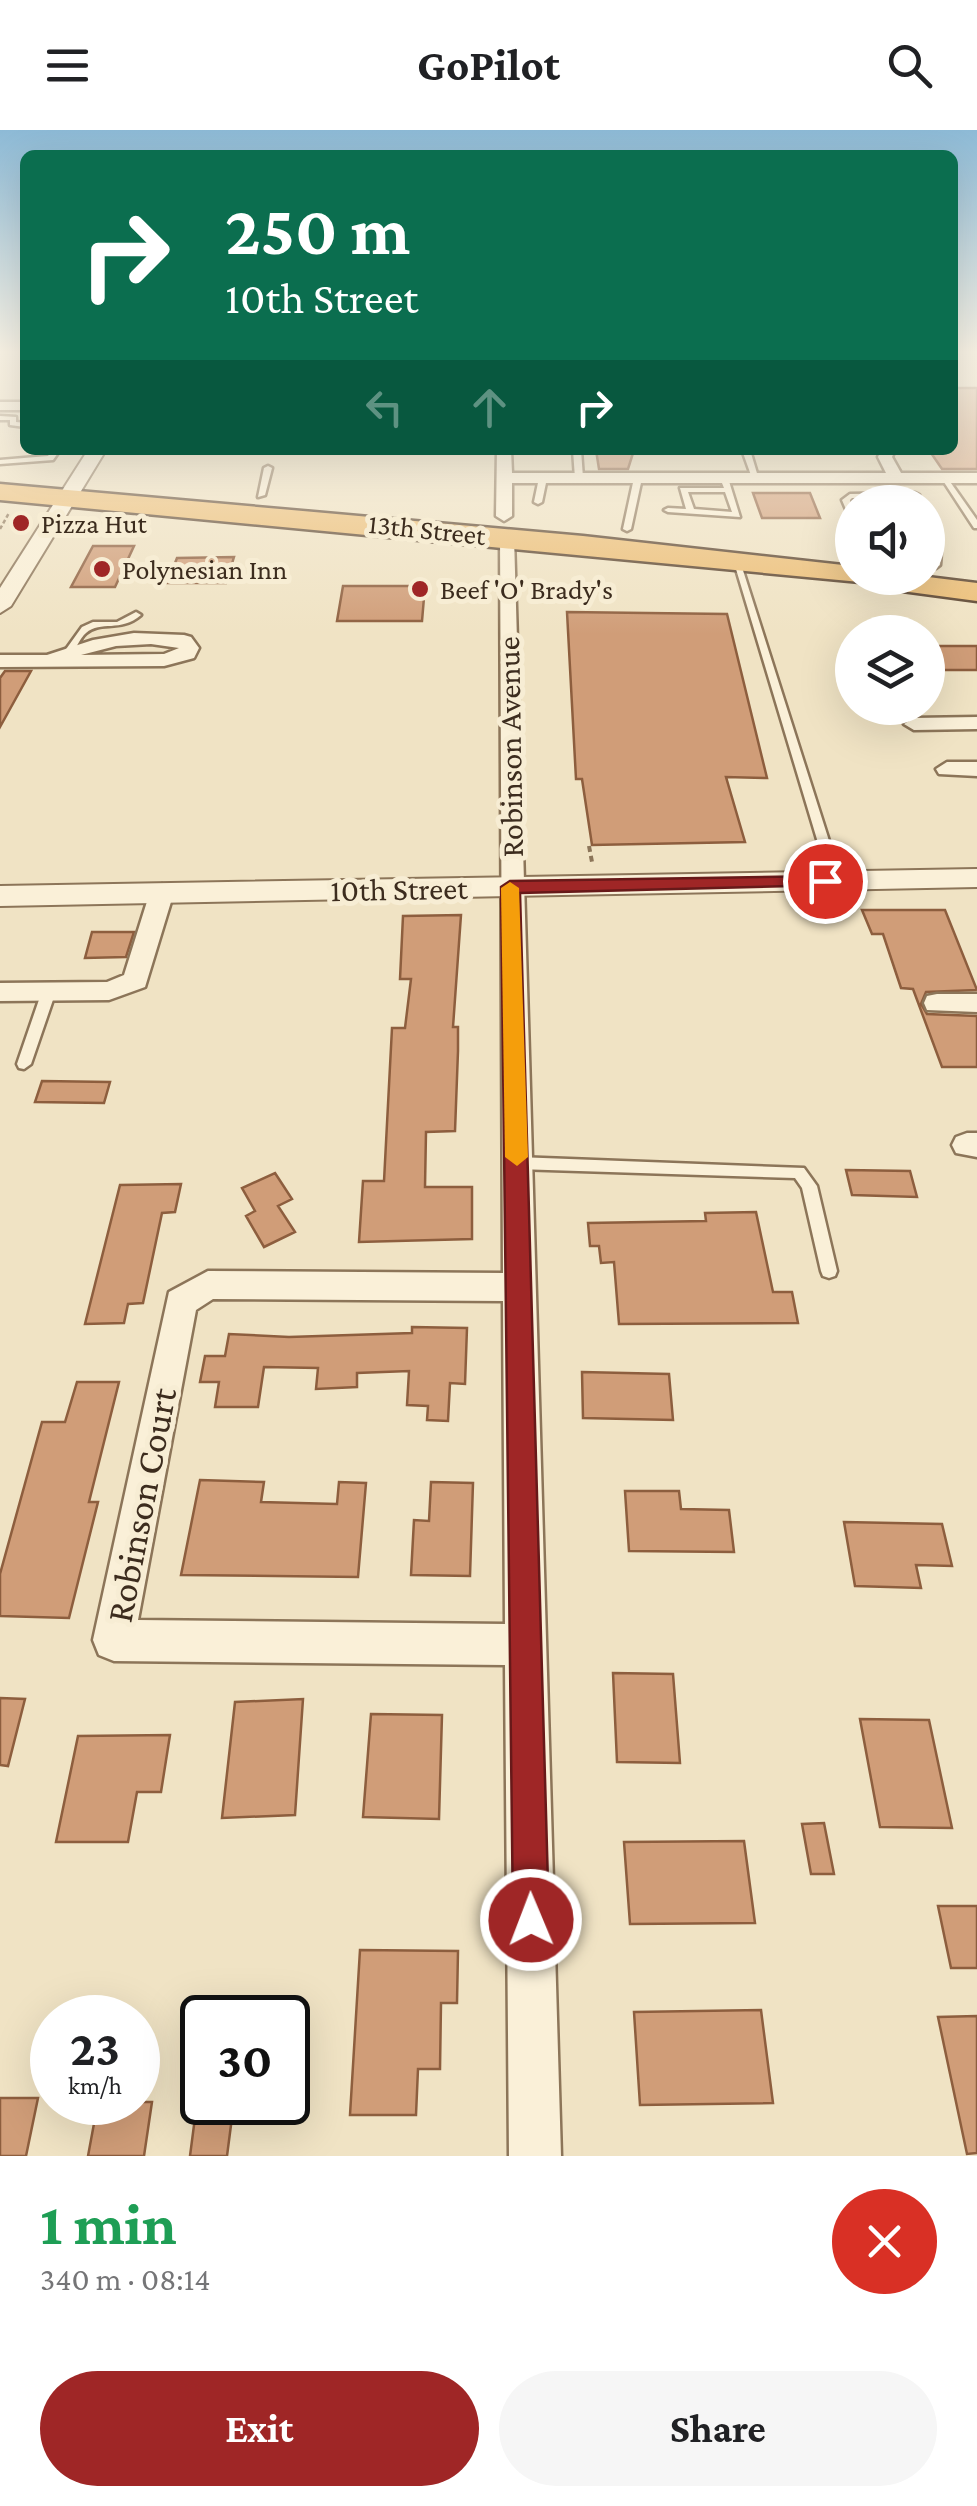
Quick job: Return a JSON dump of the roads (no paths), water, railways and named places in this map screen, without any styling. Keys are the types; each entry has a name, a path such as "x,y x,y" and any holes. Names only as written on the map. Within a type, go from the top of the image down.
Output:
{"highway":[{"name":"13th Street","path":"0,478 346,521 627,529 835,567"},
{"name":"13th Street","path":"0,492 264,482 505,527 736,561 835,557"},
{"path":"505,527 755,550 813,560"},
{"path":"945,561 977,570"},
{"path":"945,567 977,588"},
{"path":"945,585 977,588"}],"street":[{"path":"4,596 94,455"},
{"name":"Robinson Avenue","path":"504,455 535,2156"},
{"path":"887,455 902,478"},
{"path":"505,478 638,478 726,484 756,478 977,478"},
{"path":"0,661 61,656 164,660 187,654 189,648 184,642 169,638 88,646 61,656"},
{"path":"945,724 977,723"},
{"path":"947,769 977,769"},
{"name":"10th Street","path":"0,896 977,878"},
{"path":"0,992 109,991 136,981 162,892"},
{"path":"937,1002 977,1002"},
{"name":"Robinson Court","path":"520,1288 208,1285 182,1302 114,1640 526,1645"}],"lane":[{"path":"0,462 34,462 52,455"},
{"path":"578,455 580,478"},
{"path":"748,455 756,478"},
{"path":"538,502 543,478"},
{"path":"627,529 638,478"},
{"path":"902,478 907,485"},
{"path":"943,478 977,526"},
{"path":"668,510 736,516 726,484 684,490 691,512"},
{"path":"964,507 977,507"},
{"path":"736,561 831,866 825,881"},
{"path":"61,656 85,626 128,622 136,615"},
{"path":"24,1064 49,991"},
{"path":"517,1163 799,1172 809,1186 828,1270"}],"place":[{"name":"Pizza Hut","path":"21,523"},
{"name":"Polynesian Inn","path":"102,569"},
{"name":"Beef 'O' Brady's","path":"420,589"}]}
